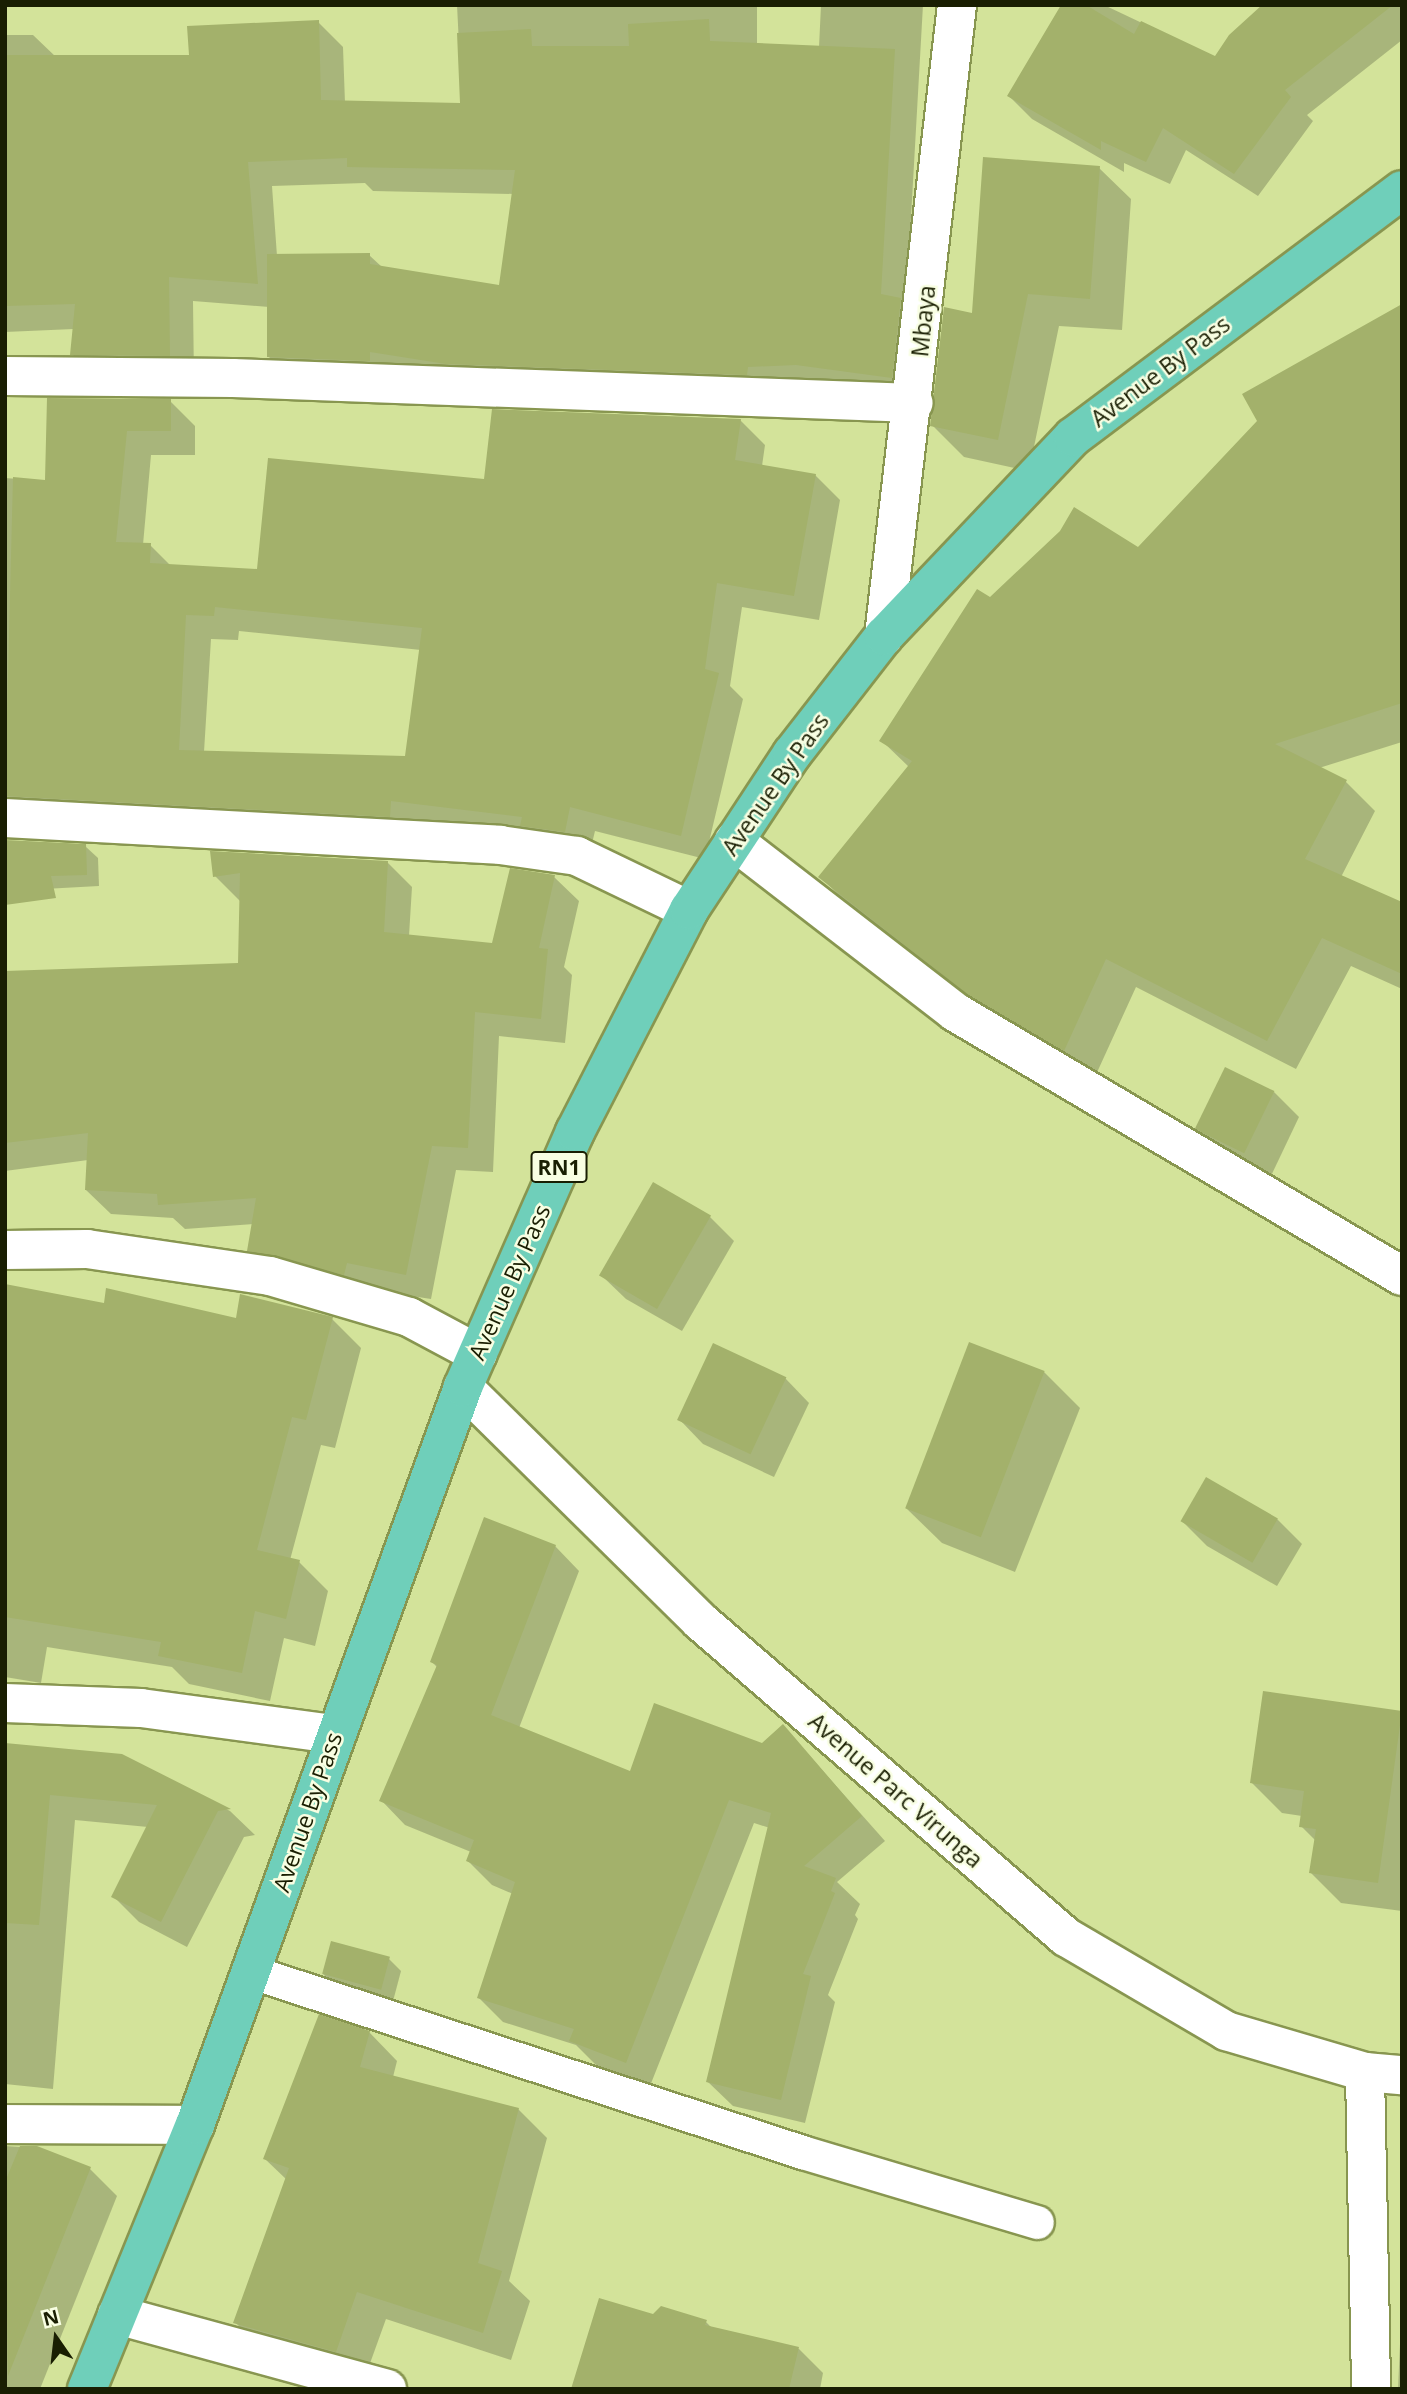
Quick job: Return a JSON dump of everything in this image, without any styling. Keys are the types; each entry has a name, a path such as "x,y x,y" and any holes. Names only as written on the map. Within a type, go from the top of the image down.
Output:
{"highway":[{"name":"Avenue By Pass","path":"87,2389 195,2125 252,1972 333,1734 470,1371 575,1132 690,909 792,754 884,636 1073,438 1402,190"}],"street":[{"name":"Mbaya","path":"884,636 914,403 957,5"},
{"path":"5,376 233,378 914,403"},
{"path":"5,818 500,845 578,856 690,909"},
{"path":"734,842 955,1012 1402,1276"},
{"name":"Avenue Parc Virunga","path":"5,1251 87,1249 270,1276 409,1317 470,1371 699,1621 1066,1937 1226,2031 1383,2074"},
{"path":"5,1703 141,1708 333,1734"},
{"path":"1371,2389 1383,2074"},
{"path":"5,2124 195,2125"},
{"path":"117,2315 387,2389"}],"lane":[{"path":"252,1972 802,2152 1037,2222"}],"building":[{"path":"1061,5 1086,5 1134,34 1141,21 1215,56 1229,35 1262,5 1393,5 1285,90 1291,97 1234,174 1163,128 1146,162 1101,141 1101,150 1007,96"},
{"path":"709,19 710,41 895,49 881,294 901,298 892,378 796,365 748,367 747,375 446,364 370,352 370,361 267,357 267,254 370,253 370,264 499,285 515,170 347,167 347,158 248,162 258,284 169,277 170,356 70,355 75,304 5,306 5,55 189,55 187,26 319,20 321,100 460,103 457,33 531,29 532,46 629,46 628,24"},
{"path":"983,157 1100,166 1090,299 1028,294 998,440 930,426 944,307 972,313"},
{"path":"1402,304 1402,703 1275,744 1347,780 1305,859 1402,902 1402,974 1322,938 1267,1041 1106,959 1064,1051 967,994 818,877 912,761 879,741 977,589 990,597 1060,531 1074,507 1138,547 1257,421 1242,394"},
{"path":"47,398 171,399 171,431 127,431 116,542 151,543 150,563 257,569 268,458 484,479 492,409 741,419 735,460 816,474 794,596 717,583 705,669 719,673 681,836 570,807 565,832 520,826 522,817 391,801 390,817 5,796 13,477 45,480","holes":["215,607 422,628 405,756 179,750 186,615 214,616"]},
{"path":"5,840 86,844 87,875 51,876 56,898 5,905"},
{"path":"210,851 388,861 384,932 492,943 510,868 555,875 539,948 548,949 541,1019 475,1012 468,1148 432,1146 406,1275 347,1263 344,1275 247,1251 256,1198 158,1205 157,1194 85,1190 88,1133 5,1143 5,971 238,963 240,873 213,877"},
{"path":"1225,1067 1274,1091 1244,1153 1195,1129"},
{"path":"653,1182 711,1216 657,1309 599,1276"},
{"path":"5,1284 104,1303 106,1288 236,1318 240,1294 333,1317 306,1420 292,1417 257,1550 300,1560 286,1619 255,1611 242,1673 158,1656 161,1642 5,1617"},
{"path":"969,1342 1045,1371 981,1537 905,1508"},
{"path":"713,1343 786,1377 750,1454 677,1420"},
{"path":"1206,1477 1278,1518 1252,1563 1180,1521"},
{"path":"484,1517 556,1545 491,1715 630,1771 654,1703 762,1743 783,1724 862,1816 804,1866 836,1878 831,1891 835,1893 803,1974 811,1976 781,2100 706,2082 771,1813 729,1800 626,2063 569,2041 574,2029 477,1998 515,1882 466,1861 474,1840 379,1801 437,1665 430,1662"},
{"path":"1263,1691 1402,1711 1378,1883 1309,1873 1316,1829 1299,1827 1304,1791 1250,1783"},
{"path":"5,1743 122,1754 231,1809 218,1811 161,1922 111,1897 157,1805 50,1795 39,1925 5,1923"},
{"path":"331,1941 390,1957 381,1990 322,1974"},
{"path":"319,2014 370,2031 360,2067 519,2108 478,2263 502,2271 483,2333 357,2292 336,2352 233,2323 289,2168 263,2159"},
{"path":"20,2146 37,2146 91,2167 8,2376 5,2182"},
{"path":"599,2298 653,2314 661,2306 707,2320 705,2325 799,2347 789,2389 571,2389"}]}
